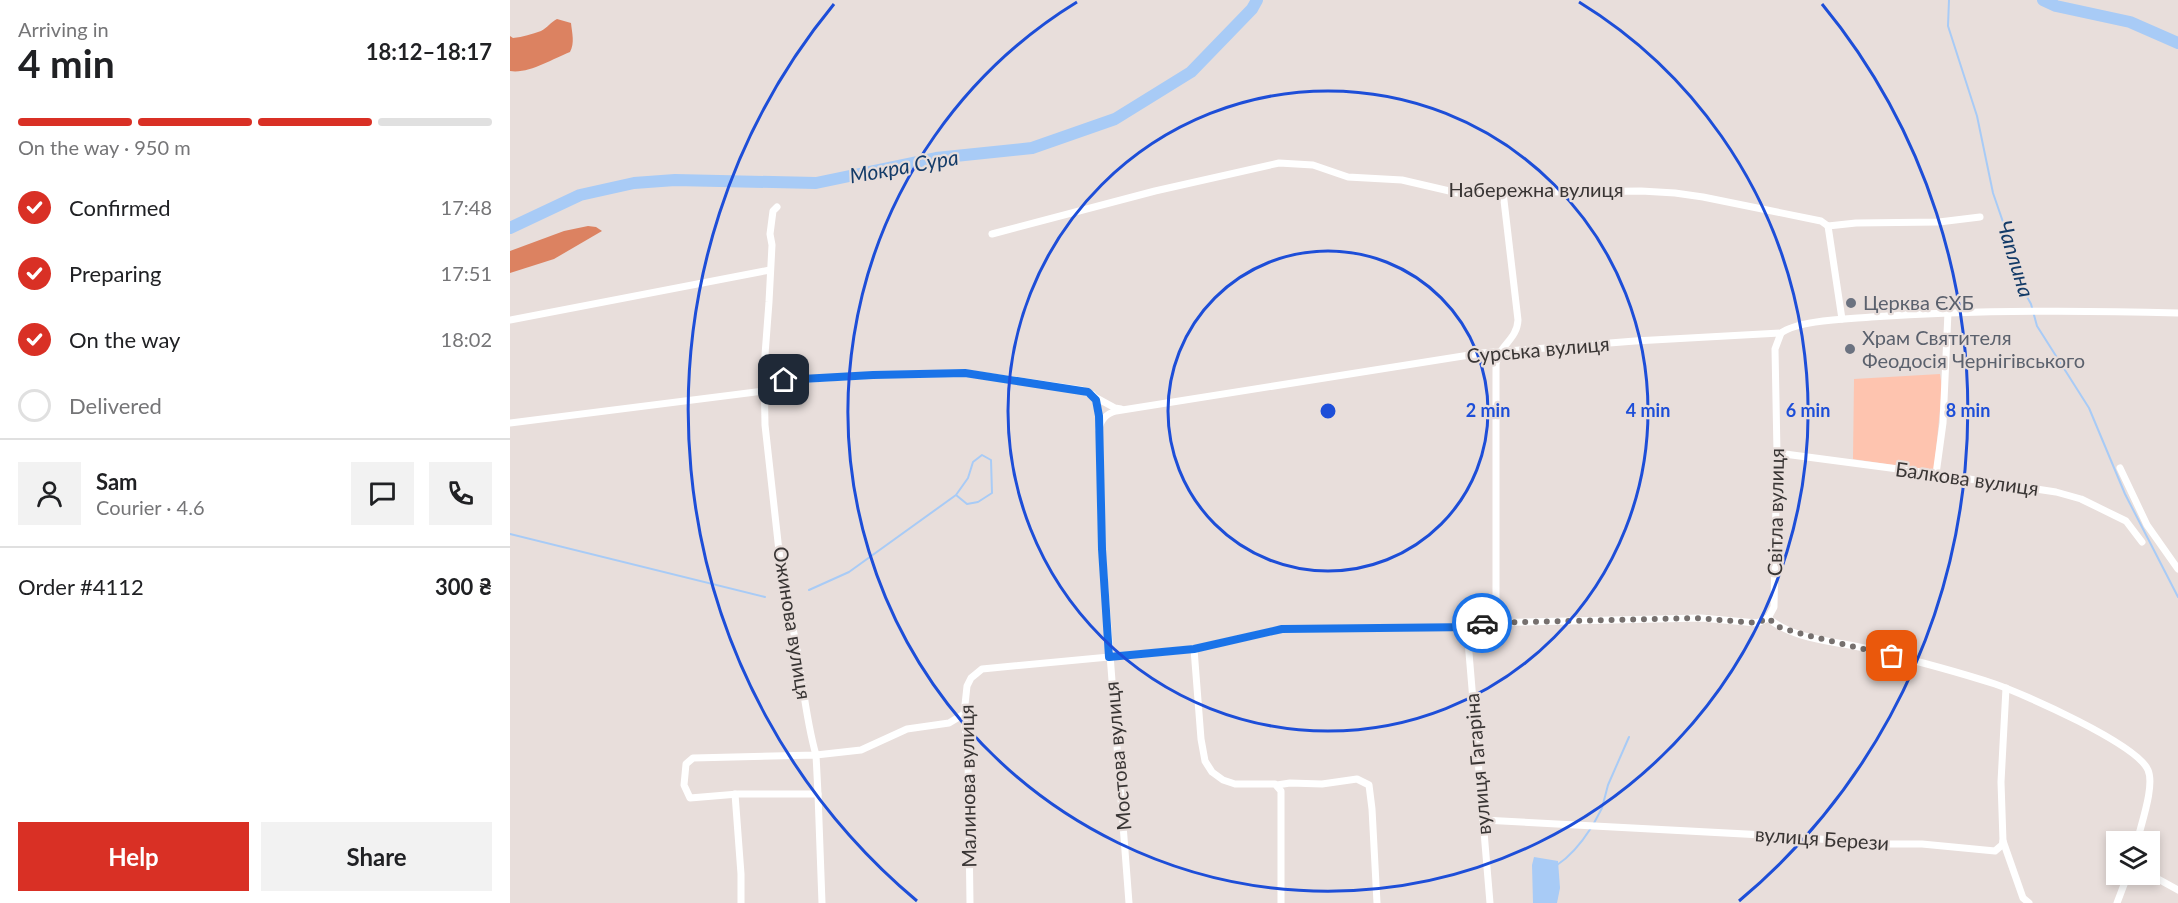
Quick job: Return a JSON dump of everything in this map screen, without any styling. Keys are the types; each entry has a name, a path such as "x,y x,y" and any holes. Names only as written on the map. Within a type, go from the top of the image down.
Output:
{"street":[{"name":"Набережна вулиця","path":"992,234 1155,191 1279,163 1313,165 1348,177 1402,180 1458,193 1641,191 1703,196 1821,221 1828,226 1856,223 1939,222 1980,217"},
{"path":"1496,623 1496,364 1499,352 1515,334 1518,320 1503,192"},
{"name":"Ожинова вулиця","path":"777,207 771,218 764,382 765,425 784,596 793,622 807,725 816,755 818,794"},
{"path":"1828,226 1842,319"},
{"path":"510,320 770,270"},
{"path":"1936,474 1943,423 1948,312"},
{"name":"Сурська вулиця","path":"1099,429 1106,415 1111,412 1482,353 1782,333 1794,326 1842,319 1948,312 2178,313"},
{"name":"Світла вулиця","path":"1768,618 1774,607 1777,453 1775,349 1782,333"},
{"name":"Сурська вулиця","path":"764,382 873,375 965,373 1088,392 1115,408 1129,410"},
{"path":"510,423 764,391"},
{"name":"Мостова вулиця","path":"1093,395 1098,408 1102,549 1126,848 1128,903"},
{"name":"Балкова вулиця","path":"1777,453 2056,492 2081,499 2126,521 2142,542"},
{"path":"2120,468 2147,525 2178,569"},
{"path":"1109,657 1194,649 1282,629 1475,627 1485,623 1696,618 1757,623 1768,618 1779,627 1802,634 1872,650 2006,688 2085,724 2119,744 2144,763 2148,770 2150,785 2140,831"},
{"name":"вулиця Гагаріна","path":"1475,627 1469,634 1468,641 1490,903"},
{"path":"1194,649 1201,739 1205,761 1212,772 1223,780 1235,784 1322,784 1358,779 1369,784 1377,903"},
{"name":"Малинова вулиця","path":"970,903 968,759 964,714 967,686 976,673 989,668 1109,657"},
{"path":"2006,688 2001,782 2003,841 2023,898 2029,903"},
{"path":"822,903 818,794 735,794 690,798 684,785 686,764 693,758 816,755 861,750 907,729 949,723 964,714"},
{"path":"1277,785 1282,794 1281,903"},
{"path":"735,794 741,903"},
{"name":"вулиця Берези","path":"1483,820 1801,837 1867,844 1922,844 1990,852 1999,849 2003,841"},
{"path":"2160,880 2178,890"},
{"path":"2117,903 2124,885"}],"shaded area":[{"path":"557,19 571,23 573,42 570,52 533,68 510,71 510,36 517,38 541,31"},
{"path":"588,226 602,231 554,259 510,273 510,251 564,231"},
{"path":"1940,374 1942,388 1934,471 1853,459 1854,379"}],"water":[{"path":"1534,857 1558,861 1560,888 1557,903 1533,903 1532,865"}],"waterway":[{"name":"Мокра Сура","path":"510,228 580,195 634,183 675,180 816,183 936,158 1032,148 1115,119 1191,72 1252,9 1257,0"},
{"name":"Чаплина","path":"1949,0 1948,26 1977,116 1993,193 2012,248 2021,286 2031,304 2037,326 2089,408 2125,494 2178,597"},
{"name":"Мокра Сура","path":"2043,0 2056,6 2130,22 2178,43"},
{"path":"809,590 849,572 956,495 968,478 973,462 982,455 991,460 992,493 978,502 967,504 956,495"},
{"path":"510,534 765,597"},
{"path":"1594,823 1629,737"},
{"path":"1557,865 1576,848 1591,828"}],"way so far":[{"path":"1482,623 1696,618 1757,623 1768,618 1779,627 1892,656"}],"place":[{"name":"Церква ЄХБ","path":"1851,303"},
{"name":"Храм Святителя Феодосія Чернігівського","path":"1850,349"}],"route":[{"path":"784,380 965,373 1065,387 1093,395 1099,416 1102,549 1109,657 1194,649 1282,629 1475,627 1482,623"}]}
